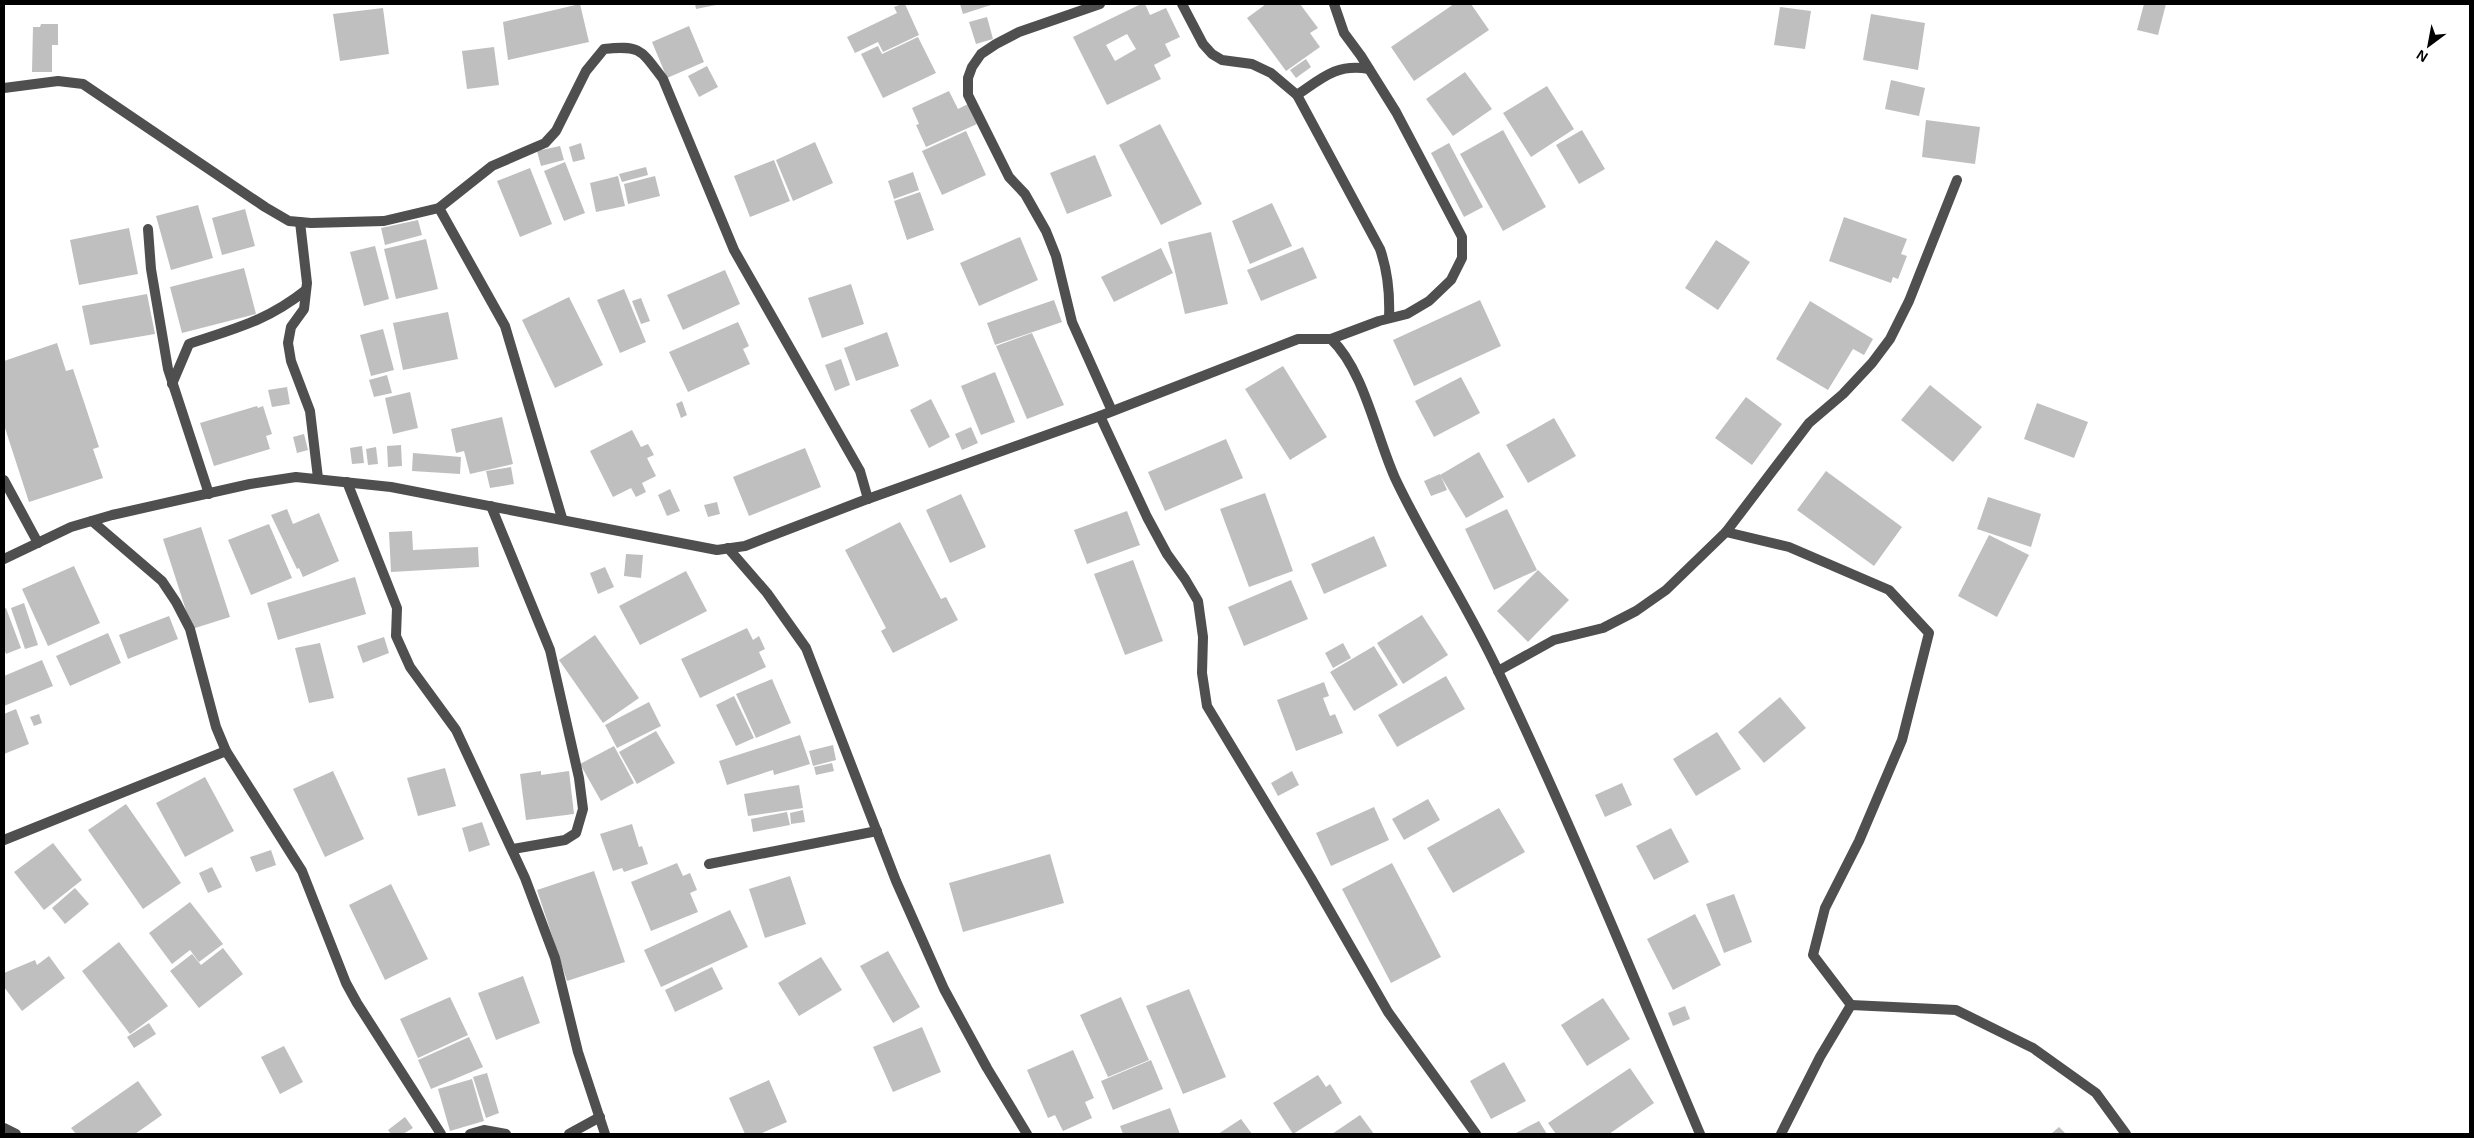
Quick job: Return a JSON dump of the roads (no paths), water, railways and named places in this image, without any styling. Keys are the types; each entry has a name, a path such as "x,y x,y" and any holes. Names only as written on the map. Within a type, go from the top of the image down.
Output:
{"street":[{"path":"1100,4 1018,32 981,54 972,67 968,78 968,94 1009,176 1025,194 1046,231 1056,256 1072,322 1112,411"},
{"path":"1182,4 1202,44 1212,54 1222,60 1252,64 1271,73 1297,95 1380,249 1386,266 1390,293 1389,318"},
{"path":"4,559 71,527 92,521 208,494 296,477 347,482 562,518 716,550 745,546 868,499 1100,416 1298,338 1331,339 1389,318 1407,314 1429,301 1451,280 1462,258 1462,237 1405,129 1370,69 1344,33 1334,4"},
{"path":"4,88 58,81 83,84 265,207 289,221 384,221 439,208 492,166 545,143 556,131 586,71 604,49 628,46 645,55 663,79 680,116 734,250 860,471 868,499"},
{"path":"1297,95 1336,70 1347,66 1370,69"},
{"path":"1498,671 1554,640 1603,628 1636,611 1666,590 1726,532 1809,423 1843,394 1890,339 1909,301 1957,180"},
{"path":"439,208 504,326 562,518"},
{"path":"300,222 306,290 304,309 291,327 288,343 291,361 310,411 318,478"},
{"path":"148,229 151,269 168,369 208,494"},
{"path":"172,384 189,344 260,320 284,307 306,290"},
{"path":"1331,339 1343,350 1369,408 1395,477 1498,671 1608,916 1700,1134"},
{"path":"1100,416 1147,517 1167,554 1185,578 1198,601 1203,638 1202,673 1207,706 1311,878 1388,1012 1476,1134"},
{"path":"4,480 38,543"},
{"path":"347,482 397,608 396,636 399,644 410,667 456,730 512,849 555,958 578,1052 605,1134"},
{"path":"491,506 550,650 579,778 583,809 576,833 566,840 512,849"},
{"path":"92,521 162,580 176,602 190,629 216,727 226,751 302,871 346,983 357,1003 441,1134"},
{"path":"1726,532 1789,547 1889,590 1929,633 1902,740 1859,841 1825,908 1813,955 1851,1005"},
{"path":"728,548 783,614 806,648 877,831 944,989 987,1068 1028,1134"},
{"path":"4,840 226,751"},
{"path":"709,864 877,831"},
{"path":"1781,1134 1820,1056 1851,1005"},
{"path":"1851,1005 1956,1010 2041,1053 2096,1093 2126,1134"},
{"path":"569,1134 600,1118"},
{"path":"4,1128 16,1134"},
{"path":"470,1134 484,1130 506,1134"}]}
